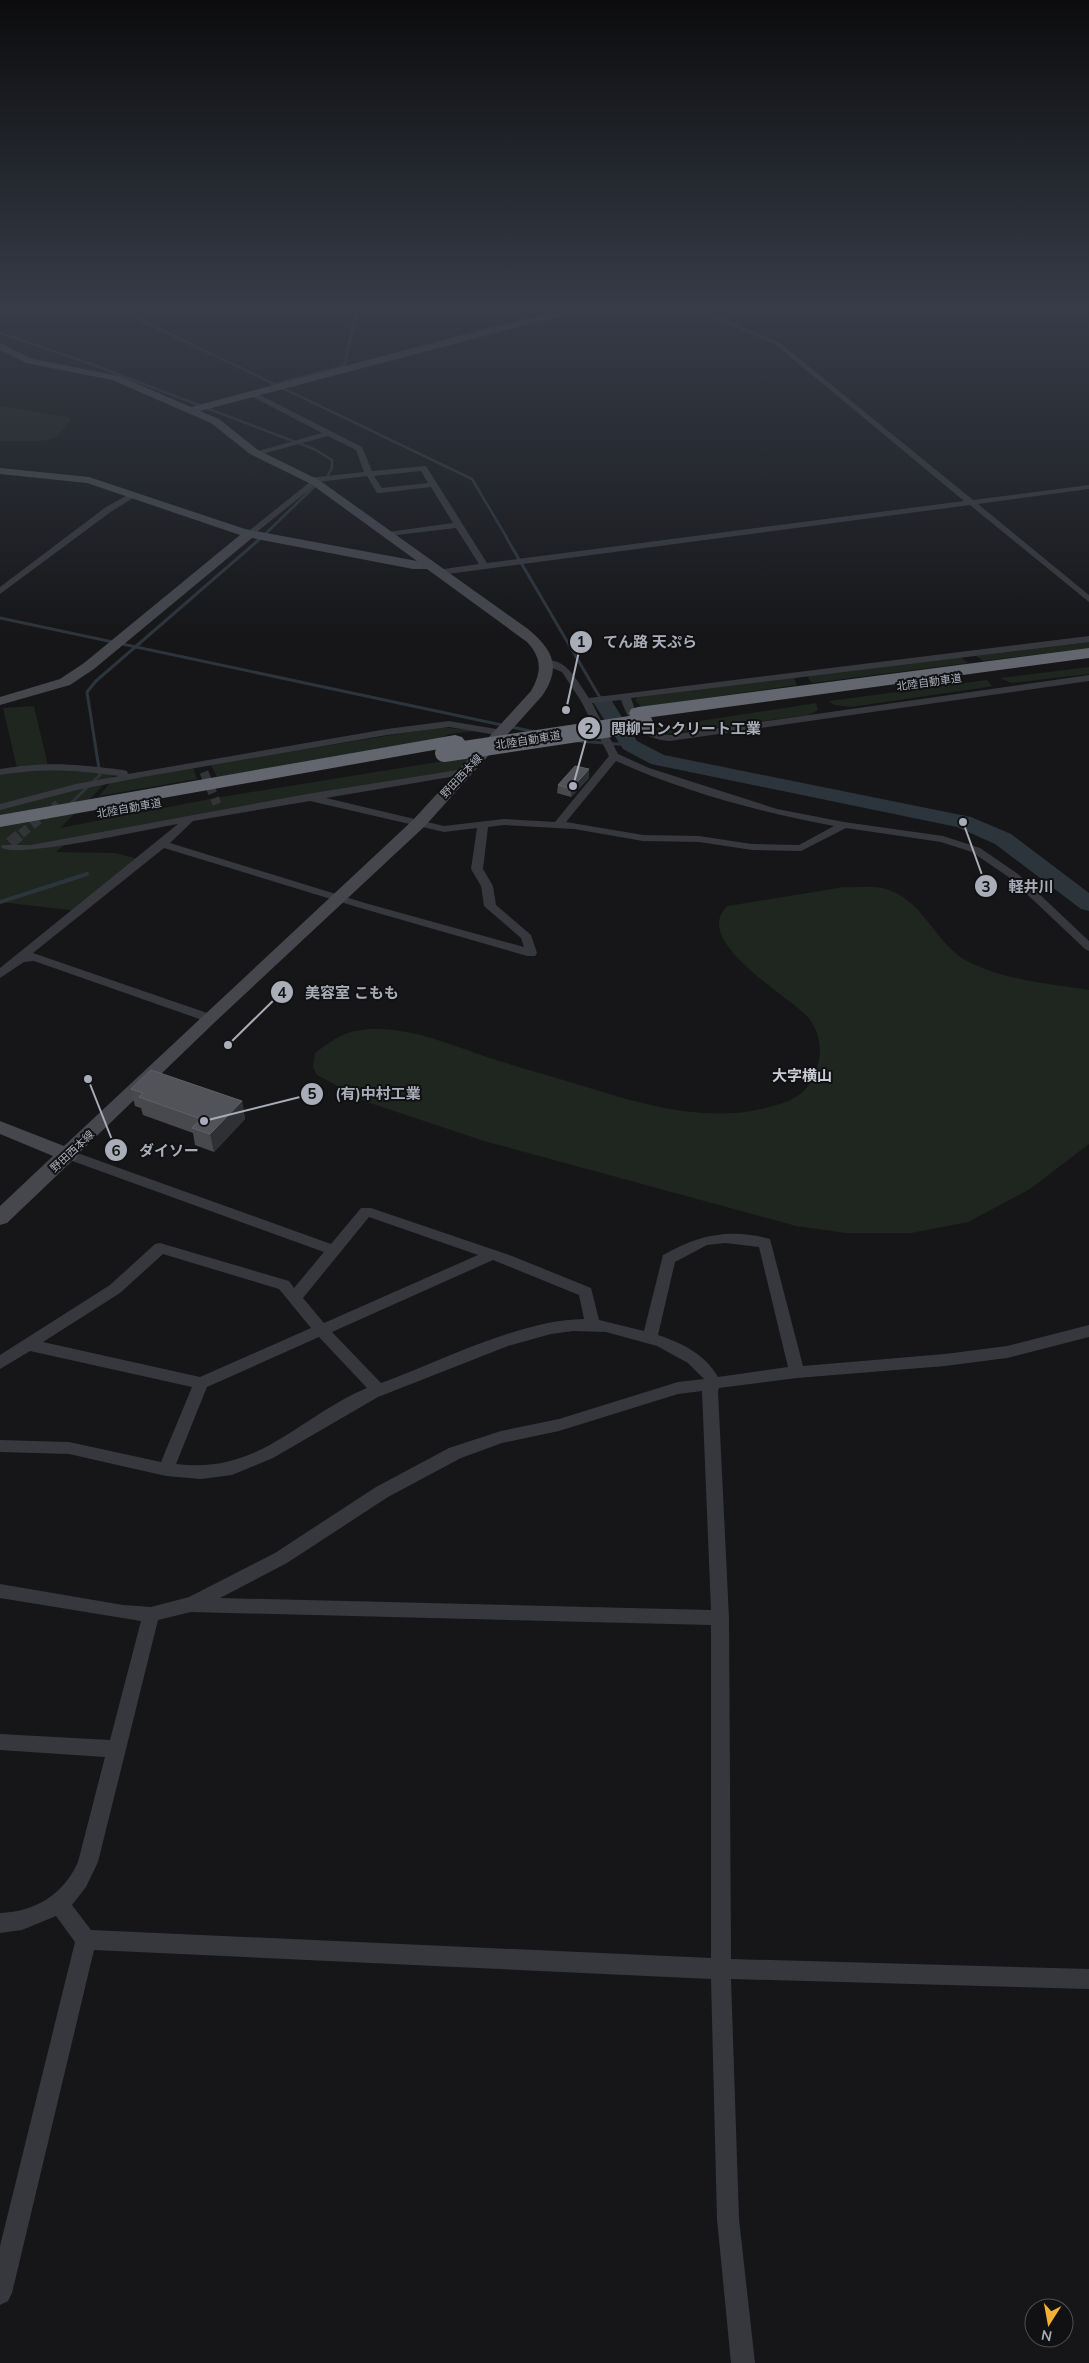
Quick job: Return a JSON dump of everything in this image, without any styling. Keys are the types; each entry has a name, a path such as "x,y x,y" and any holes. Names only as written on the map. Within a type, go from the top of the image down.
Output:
{"highway":[{"name":"北陸自動車道","path":"0,821 450,747 1089,653"},
{"name":"北陸自動車道","path":"641,718 1089,662"},
{"name":"北陸自動車道","path":"4,844 450,747"}],"main road":[{"path":"215,420 258,454 313,481 435,568 532,639 542,650 548,663"},
{"path":"0,471 89,480 250,534 435,568"},
{"path":"0,701 66,682 250,534"},
{"name":"野田西本線","path":"0,1218 69,1155 209,1018 419,823 537,693 546,676 548,663"},
{"path":"0,1127 69,1155"}],"street":[{"path":"305,420 358,450 368,472 380,491 435,484"},
{"path":"871,420 1089,599"},
{"path":"258,454 330,433"},
{"path":"250,534 313,481 368,472 420,467 425,469 435,484 458,525 484,565"},
{"path":"435,568 526,560 1089,488"},
{"path":"0,591 109,509 134,495"},
{"path":"388,534 458,525"},
{"path":"589,700 1089,638"},
{"path":"548,663 565,670 589,700 609,748 645,770 775,812 844,825 943,839 976,850 1014,876 1089,947"},
{"path":"625,696 641,731 655,738 670,738 1089,678"},
{"path":"0,807 100,782 143,774 203,768 440,724 460,725 502,733"},
{"path":"558,825 609,748"},
{"path":"0,772 48,766 143,774"},
{"path":"4,844 26,848 190,818 219,808 307,798 464,772"},
{"path":"58,804 78,787"},
{"path":"307,798 444,829 504,822 558,825 643,838 699,839 752,847 801,848 844,825"},
{"path":"0,974 162,844 190,818"},
{"path":"162,844 531,953 526,937 490,906 487,886 477,869 484,825"},
{"path":"18,960 29,956 35,957 209,1018"},
{"path":"69,1155 333,1250"},
{"path":"294,1298 366,1211 492,1255 586,1292 592,1325"},
{"path":"650,1338 668,1258 692,1244 717,1237 735,1236 765,1243 797,1372"},
{"path":"0,1363 115,1289 160,1248 284,1285 321,1330 379,1391"},
{"path":"29,1346 201,1383 492,1255"},
{"path":"0,1446 36,1444 92,1452 119,1461 166,1470 217,1472 242,1465 282,1445 356,1400 491,1346 554,1329 592,1325 650,1338 696,1361 710,1374 714,1383"},
{"path":"0,1591 123,1612 152,1614 193,1604 281,1558 382,1492 455,1454 502,1437 559,1425 678,1388 797,1372 945,1360 1007,1352 1089,1331"},
{"path":"166,1470 201,1383"},
{"path":"714,1383 710,1391 720,1618 721,1969 728,2219 743,2363"},
{"path":"193,1604 720,1618"},
{"path":"0,1923 14,1924 59,1904 78,1884 88,1862 152,1614"},
{"path":"0,1742 117,1749"},
{"path":"59,1904 86,1940"},
{"path":"86,1940 721,1969 1089,1979"},
{"path":"0,2294 86,1940"}],"shaded area":[{"path":"0,420 70,420 55,438 40,441 0,441"},
{"path":"1089,641 1089,648 983,661 976,656 979,654"},
{"path":"959,656 968,663 812,683 808,678 810,674"},
{"path":"1089,667 1089,674 1011,683 1000,678"},
{"path":"793,676 797,685 641,707 635,700 638,697"},
{"path":"987,680 992,686 851,707 834,705 829,701"},
{"path":"816,703 818,710 808,715 666,734 657,732 655,728"},
{"path":"34,706 48,766 116,773 60,828 215,798 481,755 464,772 70,840 56,852 115,853 142,860 78,911 0,902 0,774 17,768 3,708"},
{"path":"440,727 476,731 449,734 432,742 217,777 211,765"},
{"path":"193,767 197,779 99,796 111,782"},
{"path":"844,887 877,887 896,893 918,910 955,953 981,967 1011,977 1089,990 1089,1144 1030,1189 968,1222 911,1233 846,1233 796,1226 484,1141 367,1102 317,1075 313,1067 315,1053 349,1032 390,1029 424,1036 595,1090 671,1109 722,1114 748,1112 781,1104 797,1096 809,1085 818,1065 820,1050 818,1036 807,1016 763,981 731,950 721,934 719,919 728,906"}],"building":[{"path":"575,766 589,769 571,789 558,785"},
{"path":"151,1070 242,1101 210,1134 192,1128 201,1119 139,1097 143,1093 131,1089"}],"waterway":[{"path":"239,420 314,449 332,460 332,468 328,475"},
{"path":"350,420 472,479 507,538"},
{"path":"261,538 315,486"},
{"path":"135,647 262,537"},
{"path":"506,537 602,701"},
{"path":"0,618 135,647"},
{"path":"69,805 100,775 87,692 96,681 135,647"},
{"path":"135,647 535,732"},
{"path":"603,702 630,745 658,760 963,822 1003,839 1089,904"},
{"path":"579,741 630,745"},
{"path":"0,902 87,874"}],"tunnel":[{"path":"204,772 217,804"},
{"path":"21,834 58,804"},
{"path":"10,843 23,832"}],"place":[{"name":"てん路 天ぷら","path":"566,710"},
{"name":"関柳コンクリート工業","path":"573,786"},
{"name":"軽井川","path":"963,822"},
{"name":"美容室 こもも","path":"228,1045"},
{"name":"ダイソー","path":"88,1079"},
{"name":"(有)中村工業","path":"204,1121"}],"district":[{"name":"大字横山","path":"802,1075"}]}
